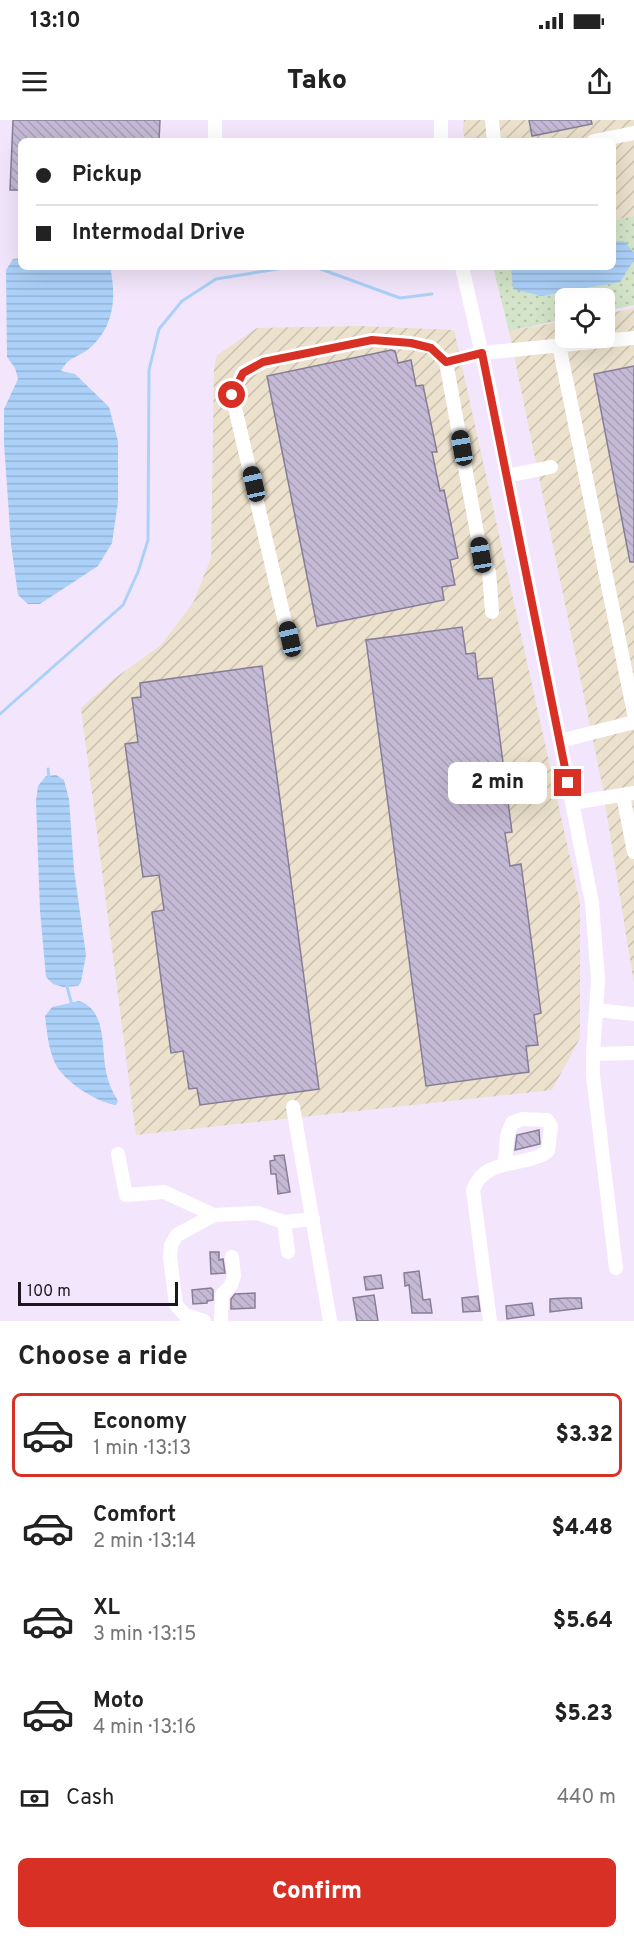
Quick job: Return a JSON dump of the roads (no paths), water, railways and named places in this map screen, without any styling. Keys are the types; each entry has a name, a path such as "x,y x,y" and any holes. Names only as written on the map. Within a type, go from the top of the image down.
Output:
{"street":[{"path":"214,138 215,120"},
{"path":"441,120 441,138"},
{"path":"492,120 494,138"},
{"path":"609,138 634,133"},
{"path":"463,270 482,353 592,903 598,980 593,1076 616,1268"},
{"path":"615,340 634,338"},
{"path":"290,639 232,395 243,373 263,362 372,340 411,343 431,348 446,362 481,555 489,572 492,612"},
{"path":"446,362 482,353 555,345"},
{"path":"560,348 634,713"},
{"path":"507,476 551,466"},
{"path":"560,741 634,722"},
{"path":"572,803 628,794 634,852"},
{"path":"596,1010 634,1014"},
{"path":"593,1054 634,1053"},
{"path":"293,1107 330,1321"},
{"path":"118,1154 126,1195 164,1192 214,1215 257,1214 284,1222 313,1219"},
{"path":"490,1321 473,1190 484,1174 505,1163"},
{"path":"204,1321 185,1315 176,1305 170,1257 171,1245 177,1235 214,1215"},
{"path":"284,1222 288,1252"},
{"path":"221,1321 222,1295 231,1285 234,1276 232,1257"}],"water":[{"path":"616,241 624,241 634,253 634,260 620,282 586,288 555,288 555,294 541,296 513,289 511,270 616,270"},
{"path":"18,258 18,270 110,270 113,290 111,313 103,333 86,351 69,361 61,371 75,374 109,407 118,441 118,502 112,543 98,566 40,604 28,604 18,595 11,544 4,409 18,379 15,368 7,357 6,270 13,259"},
{"path":"56,775 64,780 69,799 74,870 86,955 81,982 78,986 63,987 53,984 46,977 40,911 36,801 38,786 46,776"},
{"path":"79,1001 94,1012 99,1021 106,1071 110,1086 118,1101 116,1105 99,1100 81,1090 59,1070 55,1063 48,1039 45,1016 52,1007"}],"waterway":[{"path":"0,714 123,605 138,572 148,540 149,370 159,329 182,301 216,279 272,270"},
{"path":"323,270 400,298 432,294"},
{"path":"48,769 49,779"},
{"path":"66,983 72,1005"}]}
